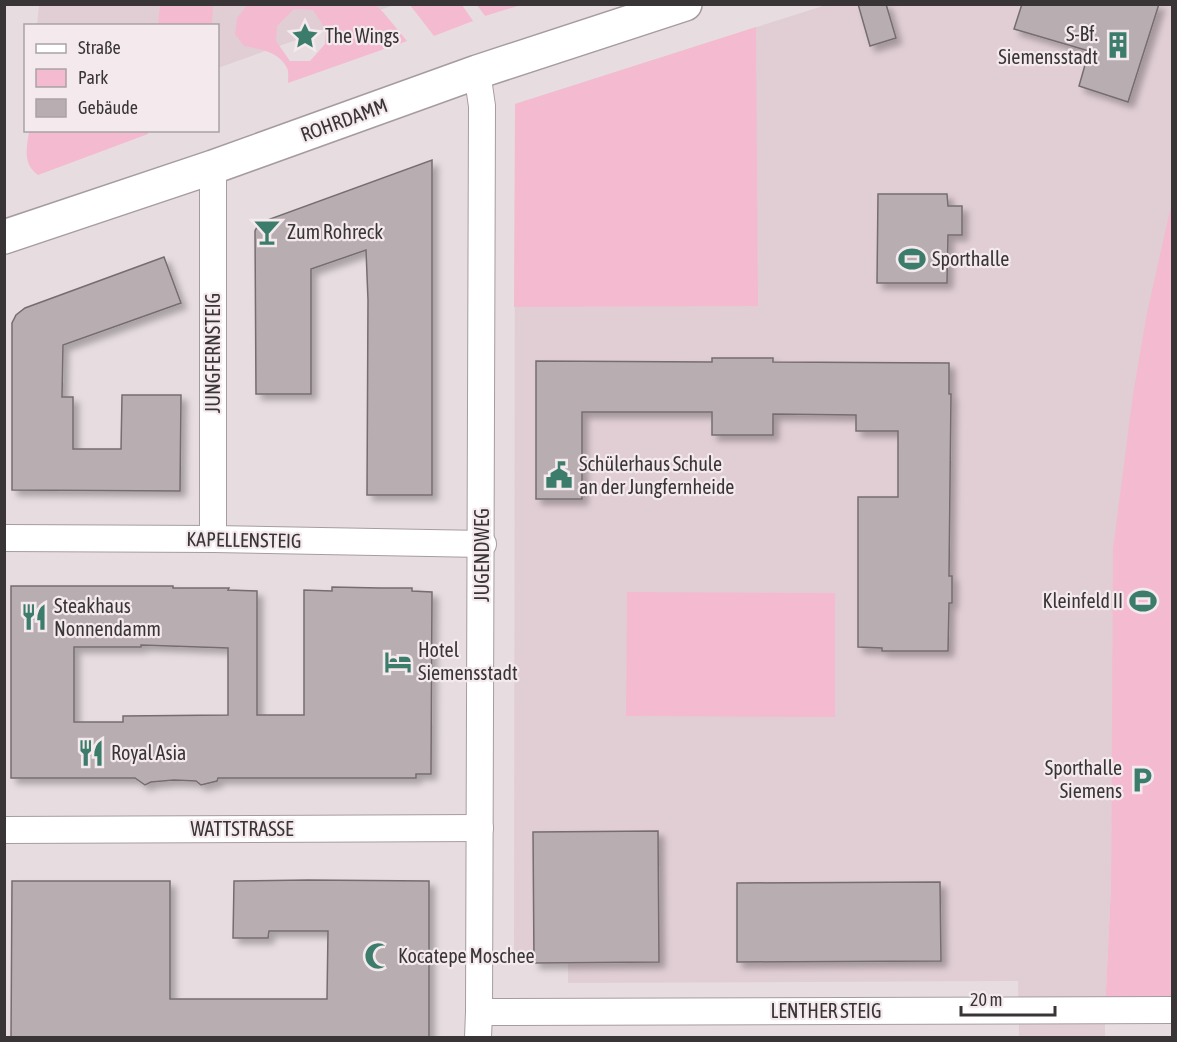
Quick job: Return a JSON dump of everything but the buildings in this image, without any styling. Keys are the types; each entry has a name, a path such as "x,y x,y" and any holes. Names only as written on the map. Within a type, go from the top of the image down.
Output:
{"main road":[{"name":"ROHRDAMM","path":"4,237 213,167 477,72 684,4"}],"street":[{"name":"JUGENDWEG","path":"477,72 482,106 483,544 477,1038"},
{"name":"JUNGFERNSTEIG","path":"213,167 213,539"},
{"name":"KAPELLENSTEIG","path":"4,538 483,544"},
{"name":"WATTSTRASSE","path":"4,830 480,828"},
{"name":"LENTHER STEIG","path":"479,1012 1173,1010"}],"shaded area":[{"path":"39,5 394,5 219,68 219,24 37,24"},
{"path":"826,5 858,5 871,46 896,37 886,5 1172,5 1172,206 1113,675 1111,886 1105,1037 1019,1037 1018,981 568,983 568,963 514,962 515,104"}],"green space":[{"path":"160,5 213,5 212,24 158,24"},
{"path":"247,5 375,5 407,41 288,83 288,70 279,58 274,54 244,46 235,34 237,18","holes":["294,9 313,10 326,30 325,44 310,61 290,61 276,41 277,26"]},
{"path":"410,5 462,5 473,21 434,36"},
{"path":"477,5 521,5 485,16"},
{"path":"756,27 758,306 514,307 515,104"},
{"path":"29,132 148,132 148,134 38,175 30,165 27,149"},
{"path":"1171,206 1172,1010 1105,1010 1111,886 1113,549 1133,394 1147,313"},
{"path":"627,592 835,593 835,717 626,716"}],"place":[{"name":"The Wings","path":"305,36"},
{"name":"S-Bf. Siemensstadt","path":"1118,45"},
{"name":"Zum Rohreck","path":"267,232"},
{"name":"Sporthalle","path":"912,259"},
{"name":"Schülerhaus Schule an der Jungfernheide","path":"559,475"},
{"name":"Kleinfeld II","path":"1143,601"},
{"name":"Steakhaus Nonnendamm","path":"34,617"},
{"name":"Hotel Siemensstadt","path":"398,662"},
{"name":"Royal Asia","path":"91,753"},
{"name":"Sporthalle Siemens","path":"1142,780"},
{"name":"Kocatepe Moschee","path":"378,956"}]}
